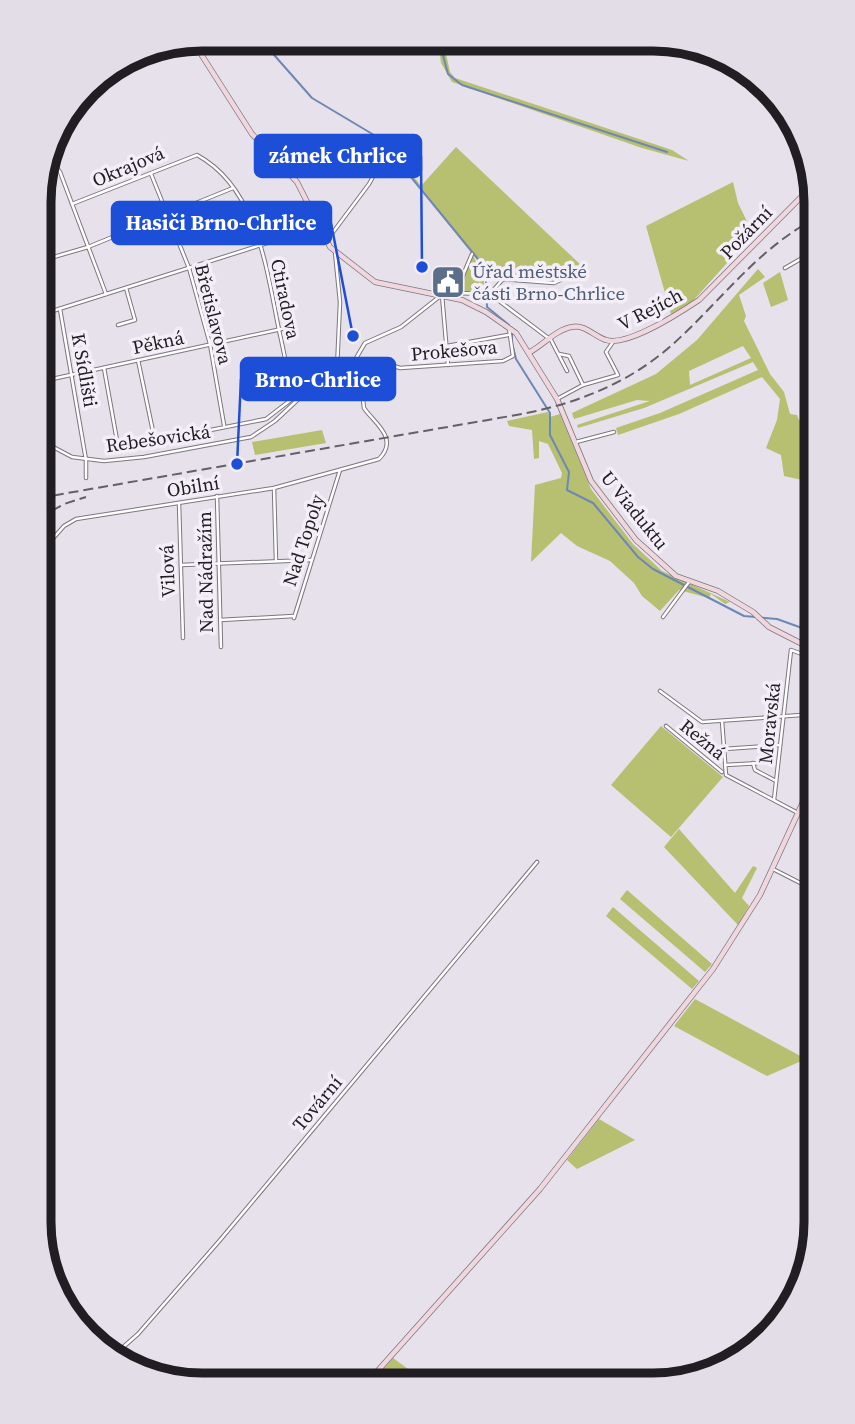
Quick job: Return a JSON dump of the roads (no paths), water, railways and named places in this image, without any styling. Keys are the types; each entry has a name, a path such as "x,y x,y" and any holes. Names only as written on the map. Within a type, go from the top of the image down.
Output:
{"street":[{"name":"U Viaduktu","path":"199,51 252,134 298,182 318,227 335,252 375,282 455,295 509,328 530,352 557,399 597,492 636,540 664,567 689,582 705,585 731,599 757,615 769,627 804,645"},
{"path":"66,135 100,90"},
{"path":"325,240 364,191 387,152"},
{"name":"Okrajová","path":"72,204 194,155"},
{"name":"Ctiradova","path":"194,155 207,161 234,187 246,207 260,246 291,390"},
{"path":"56,164 106,294"},
{"name":"Břetislavova","path":"150,173 189,268 210,344 223,425"},
{"path":"51,258 88,247 234,187"},
{"name":"Požární","path":"699,300 804,194"},
{"path":"51,311 318,227"},
{"path":"335,252 340,302 338,373 342,386"},
{"path":"472,254 455,295 487,294 549,340 567,371"},
{"path":"785,268 804,257"},
{"path":"487,294 503,279 554,283 585,268"},
{"path":"118,325 135,320 126,288"},
{"path":"442,294 448,365"},
{"name":"Rebešovická","path":"51,447 61,453 86,460 124,460 244,439 266,428 315,387 355,361 365,343 401,327 442,294"},
{"name":"V Rejích","path":"530,352 575,326 613,342 627,339 699,300"},
{"name":"K Sídlišti","path":"60,308 86,460 86,478"},
{"name":"Pěkná","path":"51,379 295,326"},
{"path":"447,346 508,335 509,328"},
{"name":"Prokešova","path":"355,361 376,360 400,368 503,361 513,356 508,335"},
{"name":"V Rejích","path":"557,399 583,385 618,375 606,352 613,342"},
{"path":"559,354 569,356 583,385"},
{"path":"138,360 155,441 180,438 223,425 266,419 291,400 291,390 315,387"},
{"name":"Obilní","path":"51,541 64,526 76,519 274,488 380,458 385,450 381,424 364,408 359,368 355,361"},
{"path":"104,368 118,446"},
{"path":"576,442 614,432"},
{"name":"Nad Topoly","path":"220,620 294,617 340,470"},
{"path":"274,488 276,561"},
{"name":"Nad Nádražím","path":"217,496 221,647"},
{"name":"Vilová","path":"179,503 183,638"},
{"path":"181,565 311,560"},
{"path":"663,617 689,582"},
{"name":"Moravská","path":"774,800 791,649 804,654"},
{"path":"660,691 700,721 804,715"},
{"name":"Režná","path":"722,721 724,771"},
{"name":"Režná","path":"666,726 719,771 724,771 799,813"},
{"path":"724,749 781,744"},
{"path":"753,763 755,770 776,781"},
{"path":"725,765 761,763"},
{"path":"376,1373 557,1167 713,969 748,917 804,802"},
{"name":"Tovární","path":"121,1349 138,1334 221,1239 537,862"},
{"path":"773,869 804,885"}],"waterway":[{"path":"271,51 312,98 374,135 388,149 478,259 486,281 487,307 509,325"},
{"path":"442,51 448,74 462,85 667,152"},
{"path":"512,334 512,342"},
{"path":"513,347 516,359 550,413 550,435 569,472 567,490 593,503 638,557 653,569 744,616 777,619 804,629"}],"railway":[{"path":"51,496 522,414 583,397 620,381 656,358 690,328 757,260 804,225"},
{"path":"51,511 86,497"}],"place":[{"name":"zámek Chrlice","path":"422,267"},
{"name":"Úřad městské části Brno-Chrlice","path":"448,282"},
{"name":"Hasiči Brno-Chrlice","path":"353,336"},
{"name":"Brno-Chrlice","path":"237,464"}]}
